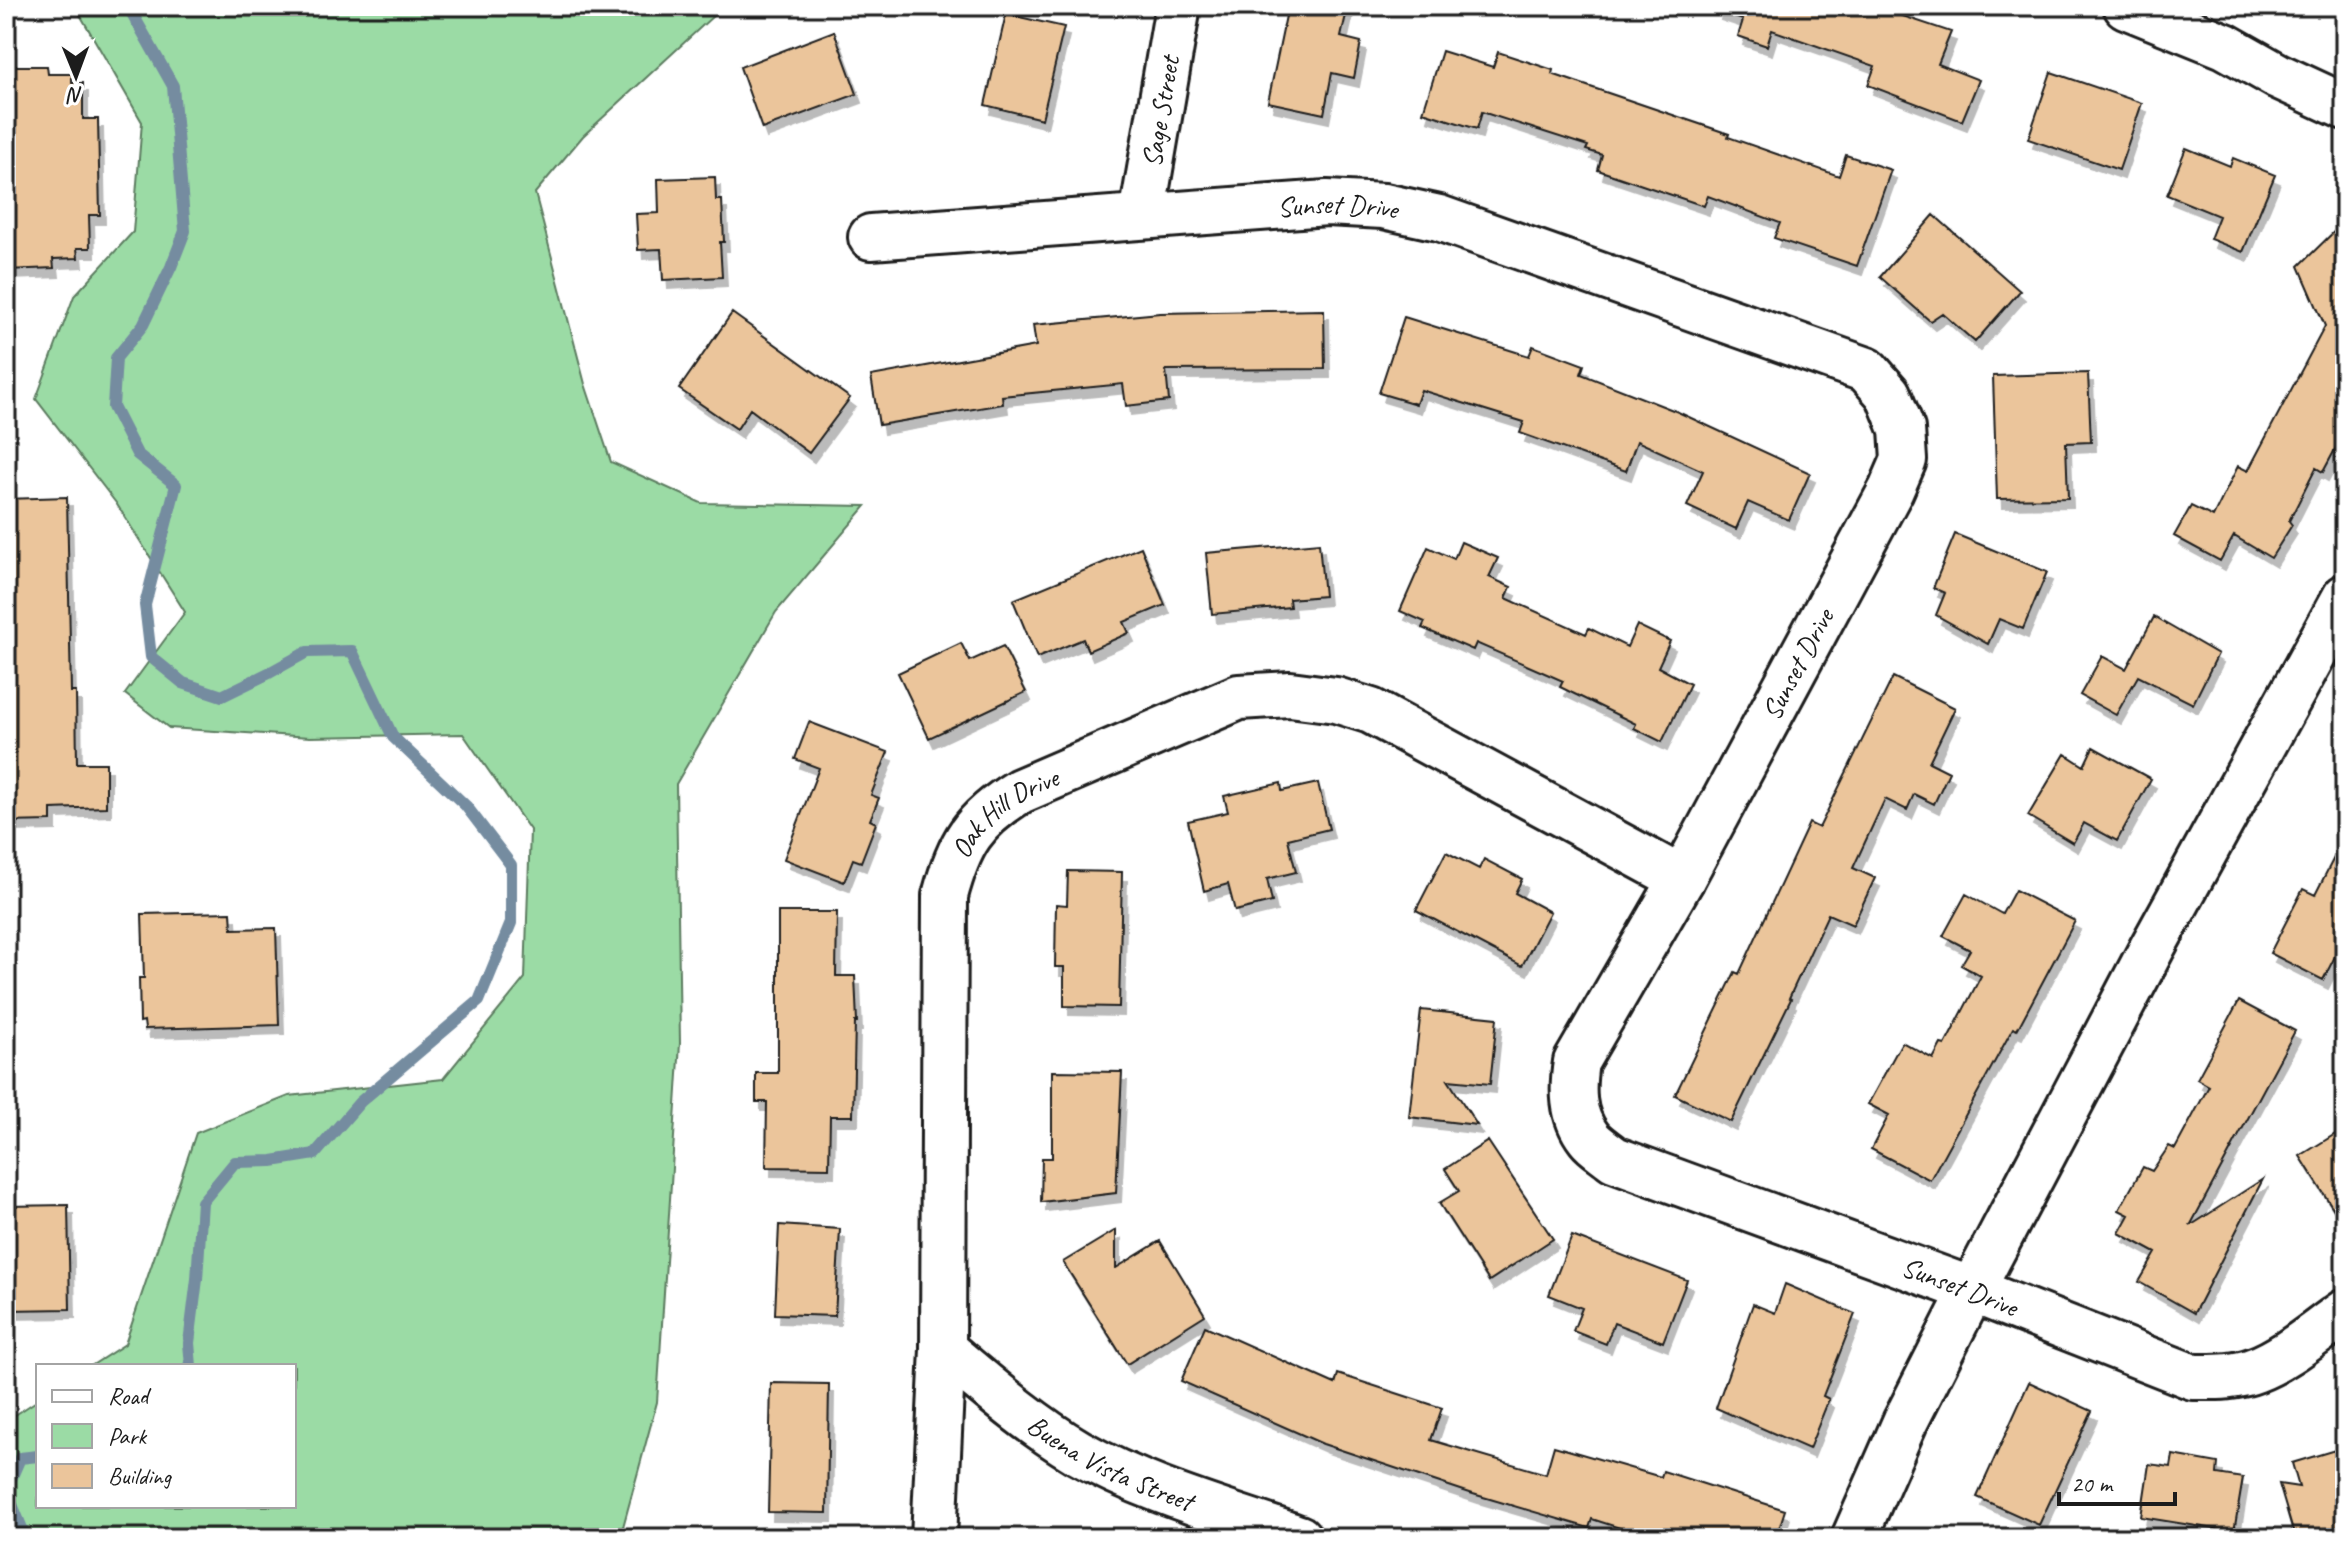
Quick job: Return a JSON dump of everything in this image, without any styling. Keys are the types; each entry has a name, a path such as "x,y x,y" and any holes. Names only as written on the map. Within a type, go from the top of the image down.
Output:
{"street":[{"name":"Sage Street","path":"1142,216 1178,6"},
{"path":"2126,6 2225,46 2278,76 2345,107"},
{"name":"Sunset Drive","path":"871,237 1327,203 1384,206 1439,218 1867,370 1888,394 1902,429 1904,460 1891,490 1682,879 1576,1062 1572,1089 1577,1117 1589,1138 1614,1159 1972,1290 2193,1377 2226,1377 2255,1370 2282,1356 2345,1312"},
{"path":"1854,1538 1905,1422 1972,1290 2153,946 2345,597"},
{"name":"Oak Hill Drive","path":"934,1538 943,1349 945,896 954,862 971,832 994,807 1020,791 1239,697 1290,694 1336,700 1371,711 1682,879"},
{"name":"Buena Vista Street","path":"943,1349 1025,1417 1079,1452 1146,1485 1299,1538"}],"green space":[{"path":"75,6 732,6 714,15 583,136 535,193 585,384 611,462 701,503 866,506 776,612 676,784 680,1043 657,1402 620,1538 6,1538 6,1421 36,1401 36,1508 296,1508 296,1364 94,1364 125,1344 196,1133 289,1096 443,1079 525,978 530,830 463,734 310,737 169,728 125,694 185,612 116,503 36,399 74,296 133,232 142,122"}],"building":[{"path":"1288,6 1348,6 1341,37 1361,42 1354,78 1332,73 1324,114 1268,102"},
{"path":"1717,6 1873,6 1951,32 1938,64 1979,80 1962,121 1868,85 1875,66 1772,30 1767,46 1738,36 1743,20 1716,11"},
{"path":"1006,14 1064,27 1042,119 985,105"},
{"path":"834,31 857,94 762,129 740,67"},
{"path":"1442,51 1493,67 1498,52 1839,176 1846,155 1891,170 1857,266 1774,238 1780,223 1708,196 1704,206 1598,170 1602,155 1586,150 1588,146 1482,112 1477,129 1423,112"},
{"path":"6,66 47,66 48,74 72,74 72,83 83,83 83,119 98,119 100,215 89,215 90,248 77,248 78,258 53,259 54,268 6,270"},
{"path":"2051,72 2142,103 2119,170 2028,139"},
{"path":"2186,148 2230,166 2233,158 2275,175 2243,252 2210,239 2219,216 2167,195"},
{"path":"715,177 716,200 722,200 722,277 663,280 661,249 638,250 636,214 659,213 658,179"},
{"path":"1934,215 2020,291 1975,342 1942,313 1930,321 1880,277"},
{"path":"2345,221 2345,431 2323,472 2316,468 2289,521 2292,525 2271,558 2234,536 2220,561 2174,536 2191,506 2213,517 2238,466 2248,471 2325,326 2299,266"},
{"path":"1324,310 1325,369 1166,370 1169,401 1126,406 1123,384 1002,396 1003,404 879,425 871,376 1036,346 1033,325 1160,313"},
{"path":"732,313 850,398 809,453 750,409 737,429 679,389"},
{"path":"1404,317 1529,356 1533,346 1584,365 1581,374 1678,412 1810,473 1789,520 1748,502 1736,529 1687,506 1703,471 1637,441 1626,471 1520,433 1524,422 1421,390 1416,404 1379,393"},
{"path":"2088,373 2091,442 2066,443 2068,498 1997,499 1993,376"},
{"path":"67,497 71,692 76,692 77,763 106,763 106,807 51,809 51,821 6,822 6,499"},
{"path":"1955,534 2047,572 2023,629 1999,619 1988,644 1936,615 1945,593 1933,588"},
{"path":"1461,542 1498,558 1489,577 1511,587 1506,598 1586,634 1589,628 1627,647 1637,625 1670,641 1658,667 1690,684 1662,742 1634,728 1636,724 1560,687 1563,681 1476,643 1473,650 1422,628 1425,622 1400,611 1428,547 1454,559"},
{"path":"1319,543 1324,596 1289,599 1290,607 1212,614 1206,553"},
{"path":"1141,547 1165,605 1124,622 1129,633 1088,651 1083,639 1037,658 1013,600"},
{"path":"2154,617 2218,654 2193,704 2138,676 2116,715 2080,695 2102,656 2126,669"},
{"path":"961,643 970,661 1003,646 1026,692 929,738 898,673"},
{"path":"1893,677 1955,708 1929,762 1949,772 1934,804 1914,794 1907,810 1885,799 1853,868 1875,878 1853,925 1828,914 1731,1122 1675,1095 1735,972 1739,974 1809,823 1819,828"},
{"path":"809,722 888,752 871,795 879,798 870,820 876,823 861,862 853,859 844,882 784,859 819,768 795,759"},
{"path":"2093,747 2151,779 2117,841 2084,823 2073,843 2028,816 2065,754 2084,766"},
{"path":"1281,783 1282,791 1318,783 1329,829 1288,839 1296,872 1267,879 1272,902 1235,911 1228,884 1204,891 1188,821 1228,812 1224,796"},
{"path":"2345,836 2345,937 2323,980 2270,953 2303,889 2315,895"},
{"path":"1446,852 1479,869 1484,859 1522,879 1515,893 1550,912 1522,966 1416,910"},
{"path":"1068,871 1122,872 1119,1007 1064,1006 1064,967 1055,967 1056,904 1067,905"},
{"path":"2015,890 2075,921 2017,1030 2013,1028 1930,1180 1871,1149 1889,1115 1868,1104 1902,1042 1933,1059 1941,1044 1945,1045 1981,976 1961,965 1970,950 1943,936 1966,894 2002,914"},
{"path":"231,912 232,929 276,928 279,1025 145,1029 144,1021 140,1022 139,978 144,978 142,914"},
{"path":"778,912 837,912 836,976 855,976 857,1022 853,1116 830,1116 829,1168 766,1167 767,1102 756,1102 756,1073 778,1073"},
{"path":"2239,1001 2295,1031 2190,1226 2263,1179 2194,1313 2139,1282 2156,1253 2119,1233 2129,1215 2119,1210 2143,1167 2152,1171 2169,1146 2175,1149 2209,1086 2197,1079"},
{"path":"1421,1010 1497,1018 1490,1084 1448,1080 1477,1125 1409,1117"},
{"path":"1052,1071 1122,1072 1116,1193 1041,1202 1042,1158 1052,1158"},
{"path":"2345,1128 2345,1227 2300,1156"},
{"path":"1488,1141 1553,1239 1489,1281 1439,1203 1459,1191 1445,1169"},
{"path":"68,1205 70,1309 6,1310 6,1206"},
{"path":"779,1225 840,1229 835,1316 775,1314"},
{"path":"1116,1230 1116,1268 1160,1241 1205,1315 1127,1364 1063,1262"},
{"path":"1572,1236 1687,1280 1663,1342 1614,1323 1606,1344 1573,1331 1582,1308 1549,1295"},
{"path":"1785,1284 1855,1314 1823,1396 1829,1399 1809,1449 1716,1408 1753,1304 1775,1313"},
{"path":"1205,1326 1335,1384 1338,1374 1442,1408 1431,1440 1546,1474 1554,1446 1661,1477 1663,1471 1785,1510 1776,1538 1651,1538 1592,1519 1589,1528 1473,1494 1323,1444 1181,1381"},
{"path":"2029,1382 2092,1411 2039,1525 1977,1497"},
{"path":"771,1383 829,1384 827,1513 768,1512"},
{"path":"2345,1447 2345,1527 2307,1538 2295,1538 2279,1484 2299,1487 2292,1463"},
{"path":"2173,1455 2218,1463 2217,1474 2243,1478 2234,1532 2141,1517 2149,1464 2171,1467"}],"waterway":[{"path":"128,6 173,86 185,231 143,325 116,358 113,407 137,454 176,485 145,605 151,657 183,683 222,696 307,652 352,651 393,737 466,806 511,865 511,923 479,1001 360,1102 315,1154 272,1161 235,1162 202,1202 189,1343 191,1364"},
{"path":"26,1538 6,1490 20,1458 36,1456"}]}
